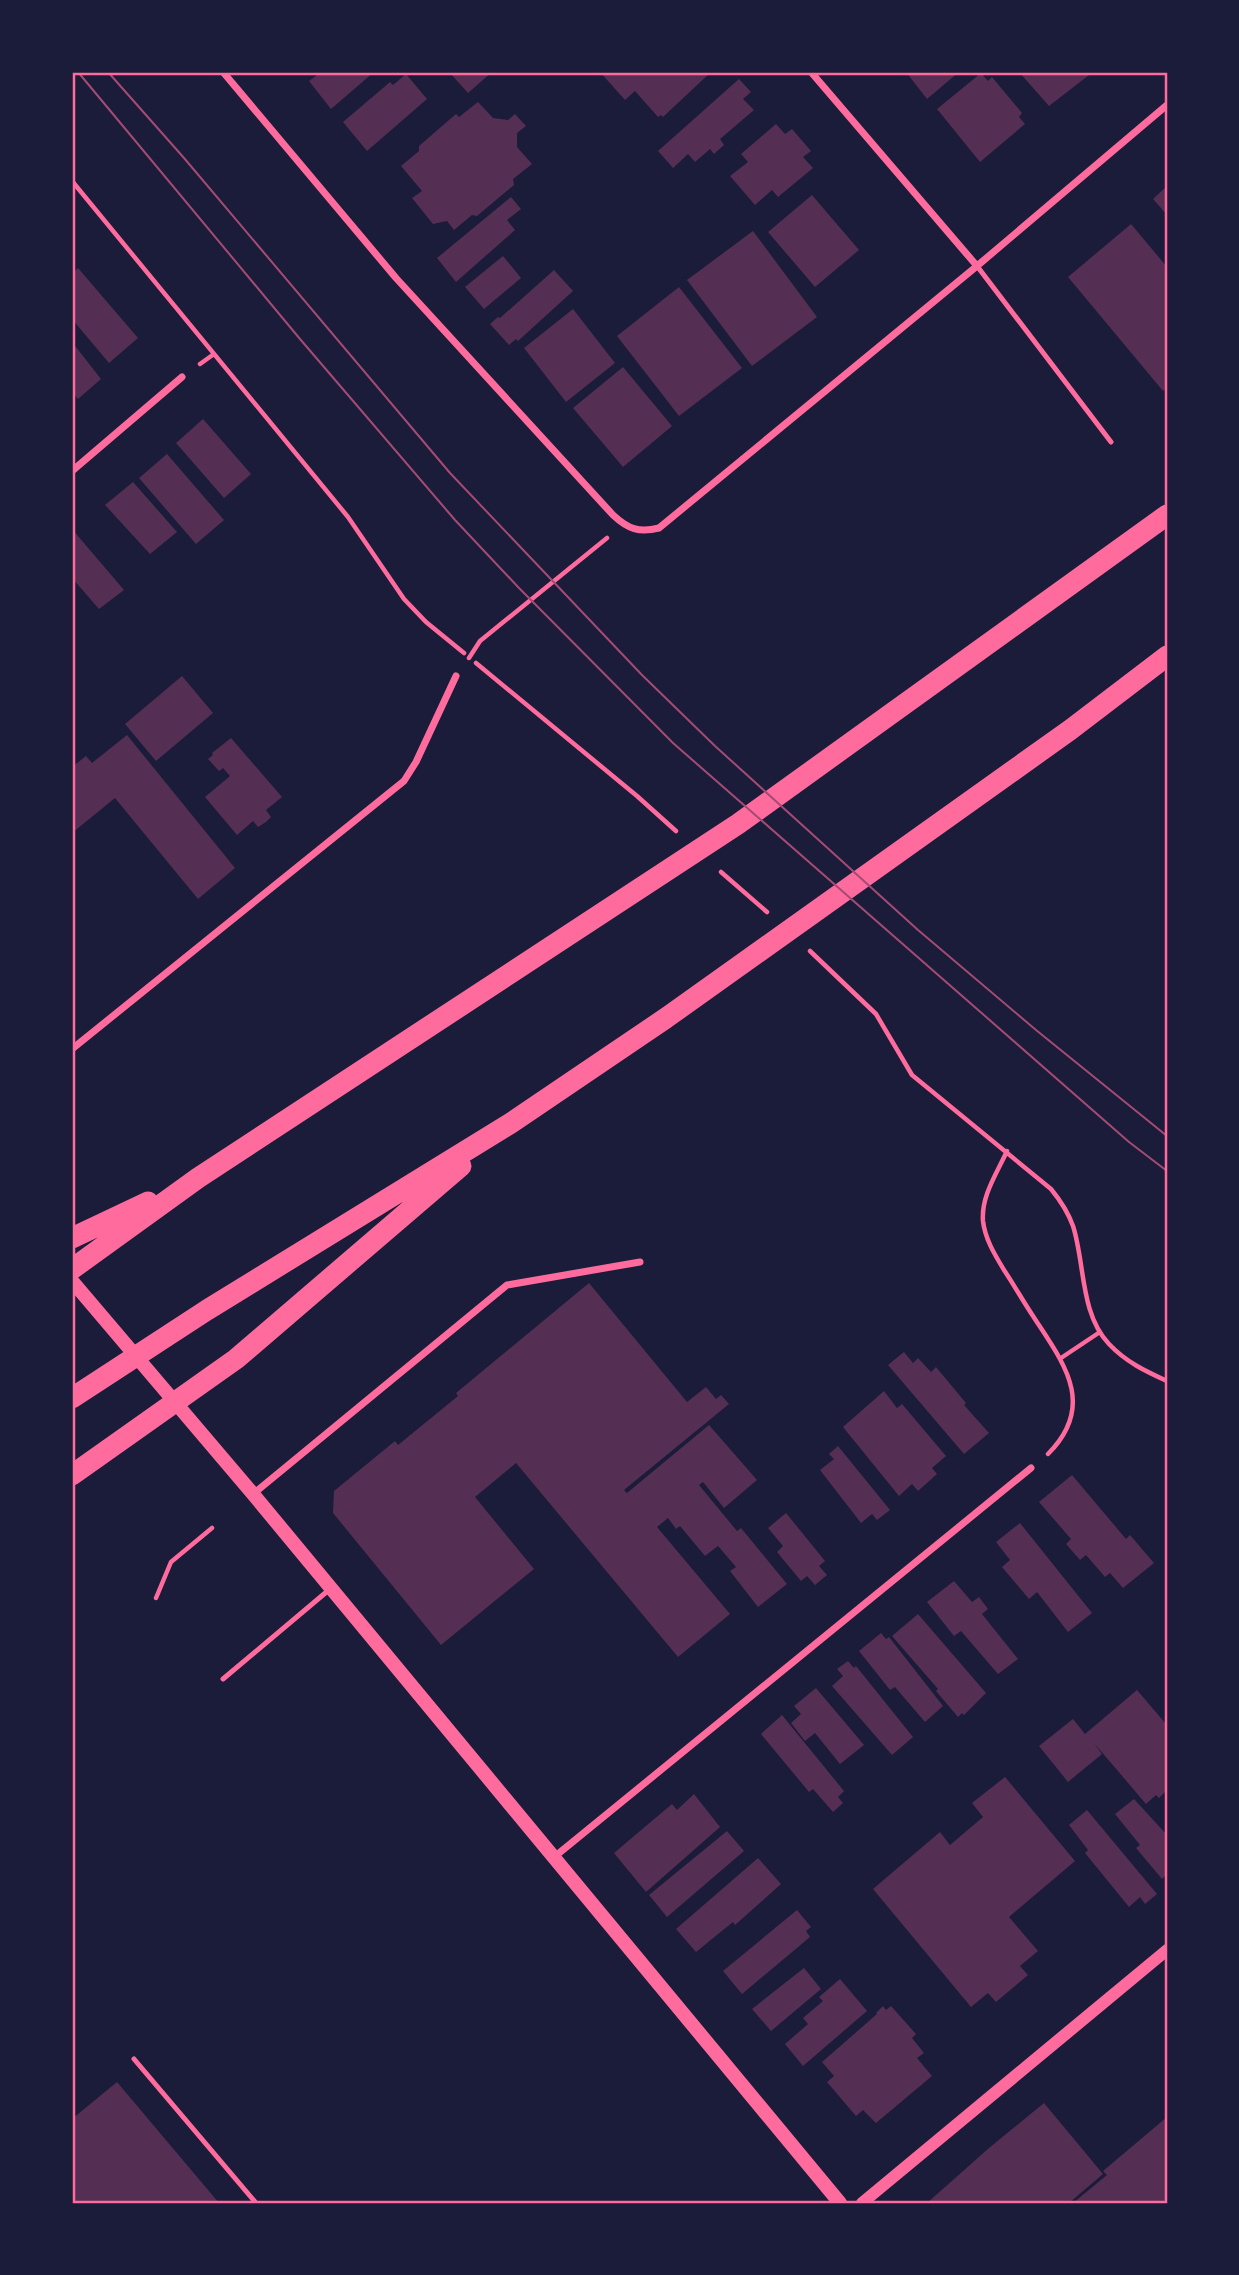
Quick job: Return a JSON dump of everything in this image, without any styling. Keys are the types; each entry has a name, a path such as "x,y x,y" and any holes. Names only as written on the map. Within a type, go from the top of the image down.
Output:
{"highway":[{"path":"72,1269 198,1178 738,824 1167,515"},
{"path":"72,1398 207,1310 511,1124 666,1018 1070,730 1167,656"},
{"path":"72,1475 236,1359 511,1124"},
{"path":"72,1238 198,1178"}],"main road":[{"path":"72,1281 253,1494 840,2203"}],"street":[{"path":"223,72 396,278 613,515 626,527 645,531 659,528 977,266 1167,105"},
{"path":"811,72 977,266"},
{"path":"72,471 182,377"},
{"path":"72,1049 404,780 416,762 456,676"},
{"path":"253,1494 507,1285 640,1262"},
{"path":"553,1858 1031,1468"},
{"path":"862,2203 1167,1950"}],"lane":[{"path":"977,266 1111,442"},
{"path":"223,1679 331,1588"},
{"path":"134,2059 256,2203"}],"path":[{"path":"72,181 348,517 404,599"},
{"path":"480,641 600,542"},
{"path":"1031,1468 1050,1451 1069,1421 1072,1392 1071,1379 1061,1358 996,1256 985,1233 985,1198 1007,1151 1051,1189 1061,1202 1072,1224 1089,1302 1100,1332 1108,1343 1133,1365 1167,1381"},
{"path":"1061,1358 1100,1332"},
{"path":"156,1598 171,1562 212,1528"}],"building":[{"path":"321,72 374,72 331,109 309,81"},
{"path":"449,72 492,72 468,93"},
{"path":"600,72 711,72 663,117 658,117 635,91 625,100"},
{"path":"906,72 959,72 927,99"},
{"path":"1019,72 1093,72 1049,106"},
{"path":"981,73 988,81 992,77 1022,113 1019,117 1025,124 980,162 937,109"},
{"path":"406,74 427,99 367,151 343,122 390,82 393,85"},
{"path":"739,79 751,92 743,99 754,110 720,139 724,145 714,154 710,149 695,162 688,154 673,168 658,151"},
{"path":"478,102 493,118 508,120 515,114 526,126 517,133 517,147 532,164 513,179 514,185 477,216 472,215 454,230 447,221 433,224 412,198 422,191 401,166 419,151 419,146 456,114 459,117"},
{"path":"776,124 785,134 792,129 811,151 803,157 813,168 778,197 772,190 755,205 730,176 748,162 741,154"},
{"path":"1167,186 1167,215 1153,199"},
{"path":"812,195 859,250 815,287 768,232"},
{"path":"511,197 521,209 507,220 515,230 456,282 437,258"},
{"path":"1131,224 1167,267 1167,388 1163,391 1068,277"},
{"path":"753,231 817,317 752,366 687,280"},
{"path":"503,256 521,278 484,309 465,287"},
{"path":"78,268 138,338 109,363 72,319 72,274"},
{"path":"554,270 573,291 518,341 516,339 509,345 490,324"},
{"path":"679,287 742,368 679,416 617,336"},
{"path":"573,309 615,363 566,402 524,348"},
{"path":"72,342 101,379 78,399 72,392"},
{"path":"623,367 672,426 623,467 573,408"},
{"path":"203,419 251,474 224,498 176,443"},
{"path":"167,454 224,520 196,544 139,478"},
{"path":"133,482 177,532 150,554 105,505"},
{"path":"72,529 124,590 99,609 72,578"},
{"path":"182,676 213,713 156,761 125,724"},
{"path":"127,735 235,868 198,899 115,798 72,833 72,767 86,756 92,763"},
{"path":"231,738 282,797 266,810 271,817 266,822 258,827 253,821 237,835 205,797 230,776 223,768 219,771 208,759"},
{"path":"589,1283 687,1402 706,1387 716,1399 721,1395 729,1404 624,1490 627,1493 709,1425 757,1480 724,1508 703,1482 699,1485 737,1531 741,1528 787,1584 758,1607 730,1571 736,1567 718,1546 705,1556 680,1526 676,1529 668,1518 657,1527 730,1614 678,1657 516,1463 475,1497 534,1569 441,1645 333,1513 334,1491 395,1441 398,1445 458,1396 456,1393"},
{"path":"904,1352 913,1363 918,1358 931,1372 936,1367 989,1433 964,1454 888,1365"},
{"path":"884,1391 897,1408 902,1404 946,1456 932,1468 937,1474 918,1491 912,1484 899,1496 843,1427"},
{"path":"838,1446 890,1510 877,1520 872,1514 861,1523 820,1470 834,1459 829,1454"},
{"path":"1072,1475 1126,1539 1130,1535 1154,1563 1123,1588 1110,1573 1105,1577 1086,1555 1080,1560 1066,1544 1071,1539 1039,1502"},
{"path":"786,1513 825,1561 819,1566 827,1575 815,1585 807,1576 801,1581 777,1552 783,1546 768,1528"},
{"path":"1020,1523 1092,1613 1068,1632 1037,1592 1029,1599 1002,1567 1010,1560 996,1542"},
{"path":"954,1581 972,1602 979,1597 988,1609 982,1614 1018,1659 998,1674 961,1631 954,1636 927,1602"},
{"path":"918,1614 986,1693 964,1715 962,1713 958,1717 936,1691 938,1689 892,1636"},
{"path":"881,1633 886,1639 889,1637 943,1706 925,1722 895,1687 890,1690 859,1651"},
{"path":"848,1661 854,1668 856,1666 913,1737 892,1755 832,1686 843,1676 837,1669"},
{"path":"816,1688 864,1745 840,1764 815,1733 805,1741 791,1723 801,1714 794,1706"},
{"path":"1137,1690 1166,1724 1167,1722 1167,1790 1159,1798 1156,1795 1146,1804 1094,1743 1102,1754 1068,1782 1039,1746 1073,1719 1085,1734"},
{"path":"782,1715 844,1791 838,1797 843,1803 833,1812 813,1789 809,1792 761,1734"},
{"path":"1005,1777 1075,1861 1009,1917 1038,1951 1020,1966 1028,1975 996,2002 988,1993 971,2007 873,1889 940,1832 950,1845 983,1817 972,1803"},
{"path":"694,1794 720,1827 646,1892 614,1853 672,1804 677,1810"},
{"path":"1134,1799 1167,1835 1167,1874 1162,1879 1136,1848 1140,1845 1115,1814"},
{"path":"1087,1810 1157,1894 1145,1904 1140,1897 1129,1907 1085,1853 1088,1850 1069,1825"},
{"path":"727,1831 744,1851 667,1917 649,1895"},
{"path":"758,1858 781,1884 735,1925 733,1922 696,1952 676,1929"},
{"path":"797,1910 811,1927 806,1931 810,1937 742,1994 723,1971"},
{"path":"804,1968 821,1989 771,2031 752,2009"},
{"path":"840,1979 867,2011 803,2066 785,2044 808,2024 803,2018 823,2001 819,1997"},
{"path":"883,2006 886,2010 891,2006 916,2034 912,2038 924,2053 917,2058 932,2076 876,2123 863,2110 856,2116 827,2082 834,2076 822,2062"},
{"path":"117,2082 219,2203 72,2203 72,2119"},
{"path":"1044,2103 1103,2174 1069,2203 927,2203 989,2148"},
{"path":"1167,2117 1167,2203 1073,2203 1107,2175 1103,2171"}],"tram line":[{"path":"78,72 300,339 455,520 519,588 673,743 1129,1142 1167,1171"},
{"path":"108,72 450,473 642,675 715,746 918,930 1167,1136"}]}
